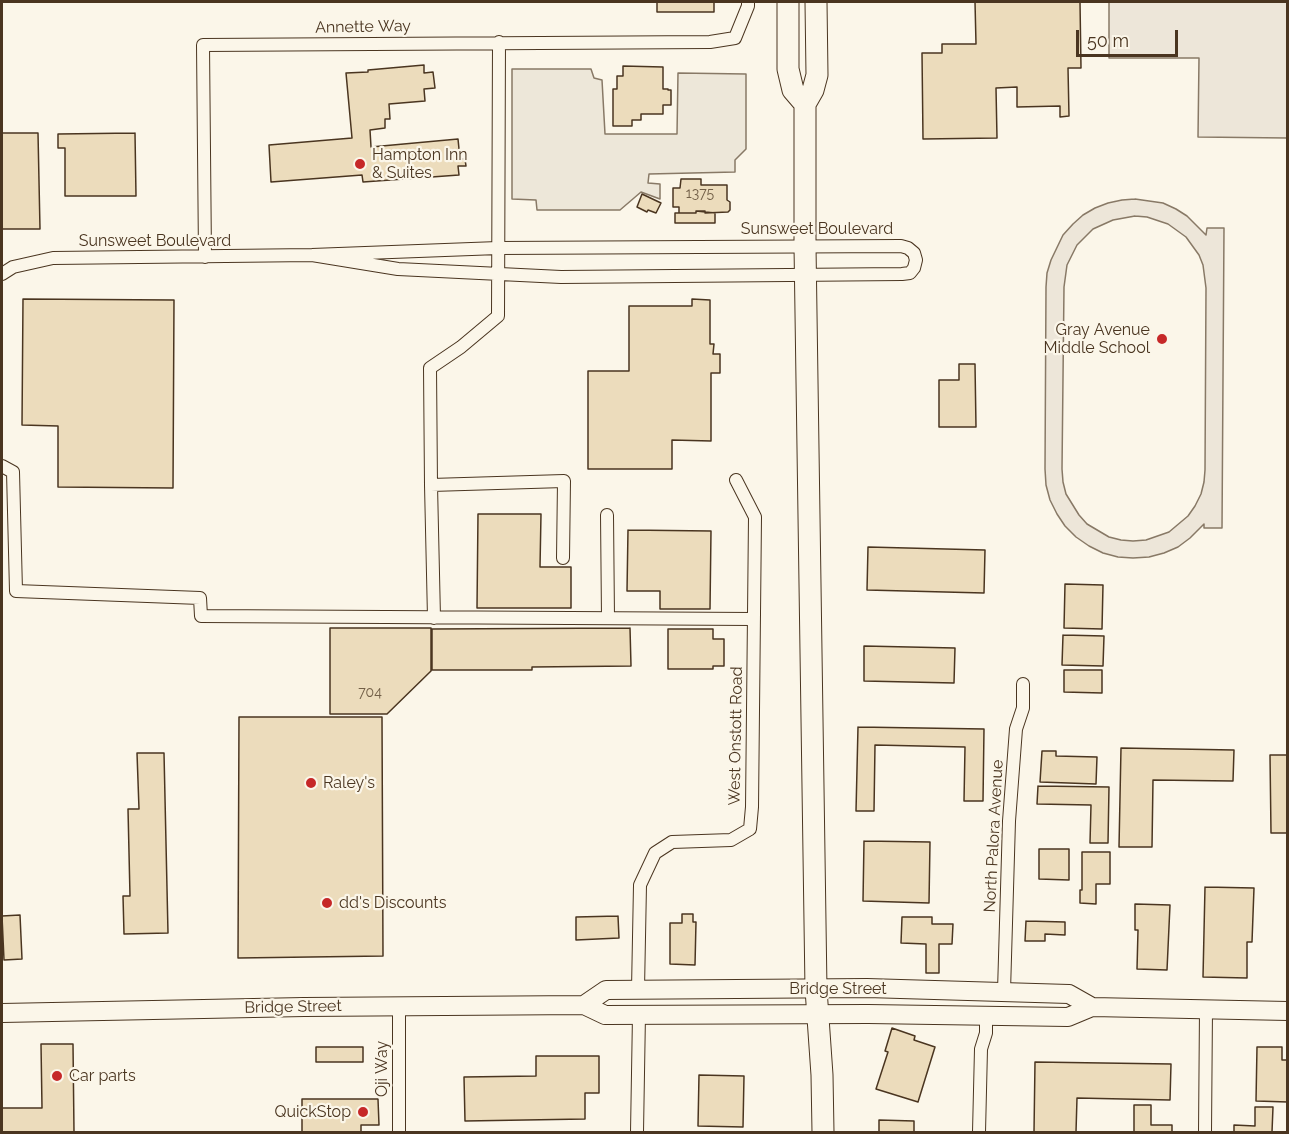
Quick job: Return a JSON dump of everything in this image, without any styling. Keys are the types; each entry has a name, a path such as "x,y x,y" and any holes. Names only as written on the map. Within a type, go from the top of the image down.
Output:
{"highway":[{"path":"788,2 788,69 794,90 805,104"},
{"path":"816,2 817,75 813,90 805,104 805,246 816,989 822,1074 823,1132"}],"main road":[{"name":"Bridge Street","path":"588,1007 606,990 867,988 1069,994 1092,1007"},
{"path":"639,1014 648,1004 677,999 707,989"},
{"path":"927,1016 955,1006 985,1002 994,999 1004,991"},
{"path":"986,1017 1005,1006 1036,1006 1069,994"},
{"name":"Bridge Street","path":"2,1013 399,1006 588,1007 605,1015 818,1014 1068,1017 1092,1007 1287,1011"}],"street":[{"name":"Annette Way","path":"205,257 204,45 710,42 735,38 748,2"},
{"path":"434,618 430,369 498,316 499,42"},
{"name":"Sunsweet Boulevard","path":"2,274 12,267 53,258 312,255 498,248 901,246 914,253 916,260 910,273 561,277 398,269 312,255"},
{"path":"2,466 13,472 16,591 201,598 201,616 754,619"},
{"name":"West Onstott Road","path":"638,989 640,885 655,853 672,842 731,840 750,829 755,516 736,480"},
{"path":"431,485 564,481 563,558"},
{"path":"607,515 609,618"},
{"name":"North Palora Avenue","path":"1004,991 1009,821 1016,729 1023,708 1023,684"},
{"name":"Oji Way","path":"399,1006 399,1132"},
{"path":"1205,1132 1206,1009"},
{"path":"638,1132 639,1014"},
{"path":"979,1132 981,1049 986,1033 986,1017"}],"shaded area":[{"path":"1109,2 1287,2 1287,138 1198,137 1199,58 1109,58"},
{"path":"512,69 591,69 594,78 602,80 605,134 677,134 678,73 746,74 746,149 735,160 735,172 649,174 648,183 660,184 660,199 641,192 620,210 537,210 536,200 512,199"},
{"path":"1135,199 1163,203 1187,216 1206,235 1207,228 1224,228 1222,528 1204,528 1204,524 1178,547 1149,557 1133,558 1103,553 1076,537 1065,526 1050,500 1045,469 1047,273 1063,235 1073,224 1095,208 1122,200","holes":["1135,216 1147,217 1168,224 1186,237 1203,265 1206,288 1205,470 1201,494 1188,516 1169,532 1146,540 1133,541 1109,537 1087,524 1066,494 1062,469 1064,287 1067,265 1077,245 1093,229 1113,220"]}],"building":[{"path":"657,2 714,2 714,12 657,12"},
{"path":"975,2 1080,2 1081,68 1068,68 1069,116 1060,117 1060,106 1017,107 1017,87 996,88 997,138 923,139 922,53 942,53 942,44 976,44"},
{"path":"424,65 424,73 433,72 435,88 424,89 425,101 389,104 390,119 385,119 385,128 370,130 371,147 458,139 460,159 465,159 466,166 458,166 459,175 363,182 362,175 271,182 269,145 352,138 346,73"},
{"path":"623,66 663,67 663,89 671,90 671,105 663,105 663,114 641,114 641,120 632,120 632,126 613,126 613,89 617,89 617,76 623,76"},
{"path":"2,133 38,133 40,229 2,229"},
{"path":"135,133 136,196 65,196 65,148 58,148 58,134"},
{"path":"681,179 701,179 701,185 727,185 730,210 728,212 679,213 679,207 673,207 673,188 680,188"},
{"path":"642,194 661,203 656,213 637,207"},
{"path":"696,211 715,213 715,223 675,223 675,213 696,213"},
{"path":"23,299 174,300 173,488 58,487 58,426 22,425"},
{"path":"692,299 710,300 710,344 714,344 713,354 720,354 720,373 711,373 711,441 672,440 672,469 588,469 588,371 629,371 629,306 692,306"},
{"path":"959,364 975,364 976,427 939,427 939,380 959,380"},
{"path":"478,514 541,514 540,567 571,567 571,608 477,608"},
{"path":"628,530 711,531 710,609 660,609 660,591 627,591"},
{"path":"868,547 985,550 984,593 867,590"},
{"path":"1065,584 1103,585 1102,629 1064,628"},
{"path":"330,628 431,628 431,671 387,714 330,714"},
{"path":"630,628 631,666 532,667 532,670 432,670 432,629"},
{"path":"668,629 713,629 713,639 724,639 724,666 713,666 713,669 668,669"},
{"path":"1063,635 1104,636 1103,666 1062,665"},
{"path":"864,646 955,648 954,683 864,681"},
{"path":"1064,670 1102,670 1102,693 1064,692"},
{"path":"239,717 382,717 383,956 238,958"},
{"path":"858,727 984,729 983,801 964,801 965,747 875,745 874,811 856,811"},
{"path":"1121,748 1234,750 1233,781 1153,780 1152,847 1119,847"},
{"path":"1042,751 1056,751 1056,756 1097,757 1096,784 1040,782"},
{"path":"137,753 164,753 168,933 124,934 123,896 130,896 128,809 139,809"},
{"path":"1270,755 1288,755 1288,833 1271,833"},
{"path":"1038,786 1109,787 1108,843 1090,843 1091,805 1037,804"},
{"path":"864,841 930,842 929,903 863,901"},
{"path":"1039,849 1069,849 1069,880 1039,879"},
{"path":"1082,852 1110,852 1110,884 1096,884 1096,904 1080,903"},
{"path":"1205,887 1254,888 1252,942 1247,942 1247,978 1203,977"},
{"path":"1135,904 1170,905 1167,970 1137,969 1138,930 1135,930"},
{"path":"682,914 693,914 693,922 696,922 695,965 670,964 670,923 682,923"},
{"path":"20,915 22,959 4,960 2,916"},
{"path":"618,916 619,938 576,940 576,917"},
{"path":"902,917 932,917 932,924 953,924 952,944 939,944 939,973 926,973 926,944 901,943"},
{"path":"1026,921 1065,922 1065,935 1045,934 1045,941 1025,941"},
{"path":"892,1028 915,1036 914,1040 935,1047 918,1102 876,1089 888,1052 885,1051"},
{"name":"Car parts","path":"41,1044 73,1044 74,1132 2,1132 2,1108 42,1108"},
{"path":"316,1047 363,1047 363,1062 316,1062"},
{"path":"1257,1047 1282,1047 1282,1060 1288,1060 1288,1102 1256,1101"},
{"path":"536,1056 599,1056 599,1093 585,1093 585,1119 465,1121 464,1077 536,1076"},
{"path":"1035,1062 1171,1064 1170,1100 1077,1098 1076,1132 1034,1132"},
{"path":"699,1075 744,1076 743,1127 698,1126"},
{"path":"302,1099 378,1099 379,1125 361,1125 361,1132 302,1132"},
{"path":"1134,1105 1151,1105 1151,1125 1172,1125 1172,1132 1134,1132"},
{"path":"1255,1107 1273,1107 1272,1132 1234,1132 1234,1125 1255,1126"},
{"path":"879,1120 914,1121 914,1132 879,1132"}],"place":[{"name":"Hampton Inn & Suites","path":"360,164"},
{"name":"Gray Avenue Middle School","path":"1162,339"},
{"name":"Raley's","path":"311,783"},
{"name":"dd's Discounts","path":"327,903"},
{"name":"Car parts","path":"57,1076"},
{"name":"QuickStop","path":"363,1112"}]}
